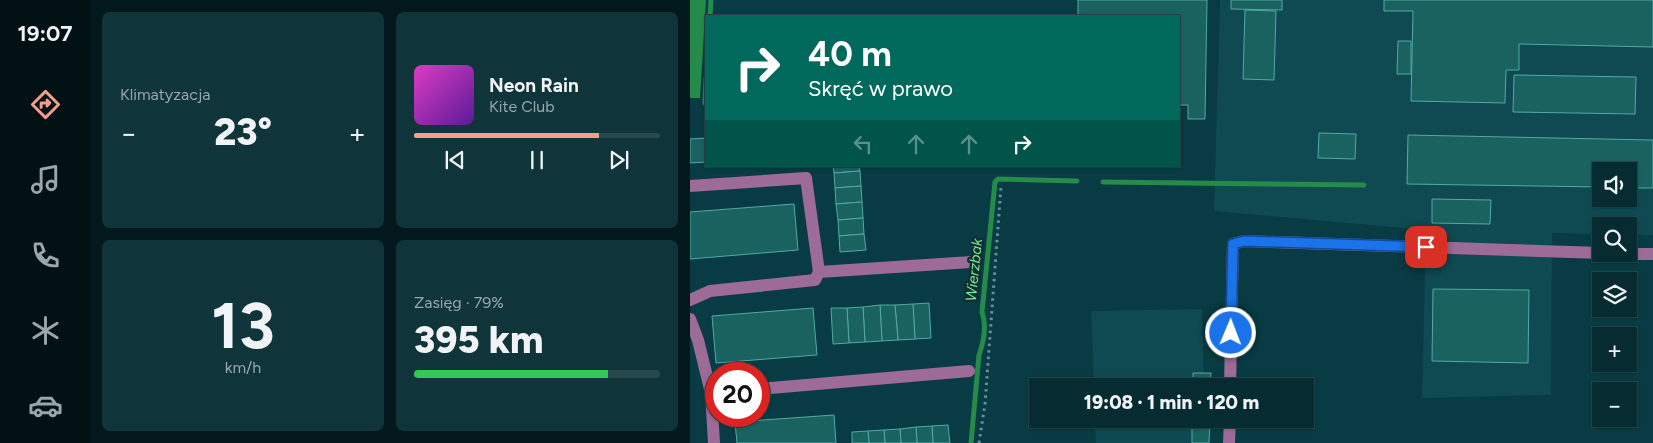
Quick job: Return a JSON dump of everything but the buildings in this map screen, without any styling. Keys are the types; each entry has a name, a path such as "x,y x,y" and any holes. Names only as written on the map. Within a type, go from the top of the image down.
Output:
{"lane":[{"path":"690,186 806,178 819,272 814,280 710,291 690,300"},
{"path":"1230,378 1233,244 1244,241 1592,253"},
{"path":"1637,254 1653,254"},
{"path":"819,272 972,262"},
{"path":"690,319 705,363"},
{"path":"770,389 969,371"},
{"path":"714,427 714,443"},
{"path":"1229,443 1230,428"}],"path":[{"path":"979,443 984,404 1001,186"}],"shaded area":[{"path":"690,0 706,0 700,98 690,98"},
{"path":"1220,0 1653,0 1653,235 1637,235 1637,217 1592,217 1592,234 1552,233 1551,395 1422,398 1426,230 1214,211"},
{"path":"1202,309 1204,378 1094,378 1091,311"},
{"path":"1095,428 1205,428 1205,443 1096,443"}],"waterway":[{"path":"710,15 711,0"},
{"name":"Wierzbak","path":"971,443 979,355 984,334 982,312 995,182 998,179 1077,181"},
{"name":"Wierzbak","path":"1103,182 1364,185"}],"route":[{"path":"1231,333 1233,244 1244,241 1426,247"}]}
